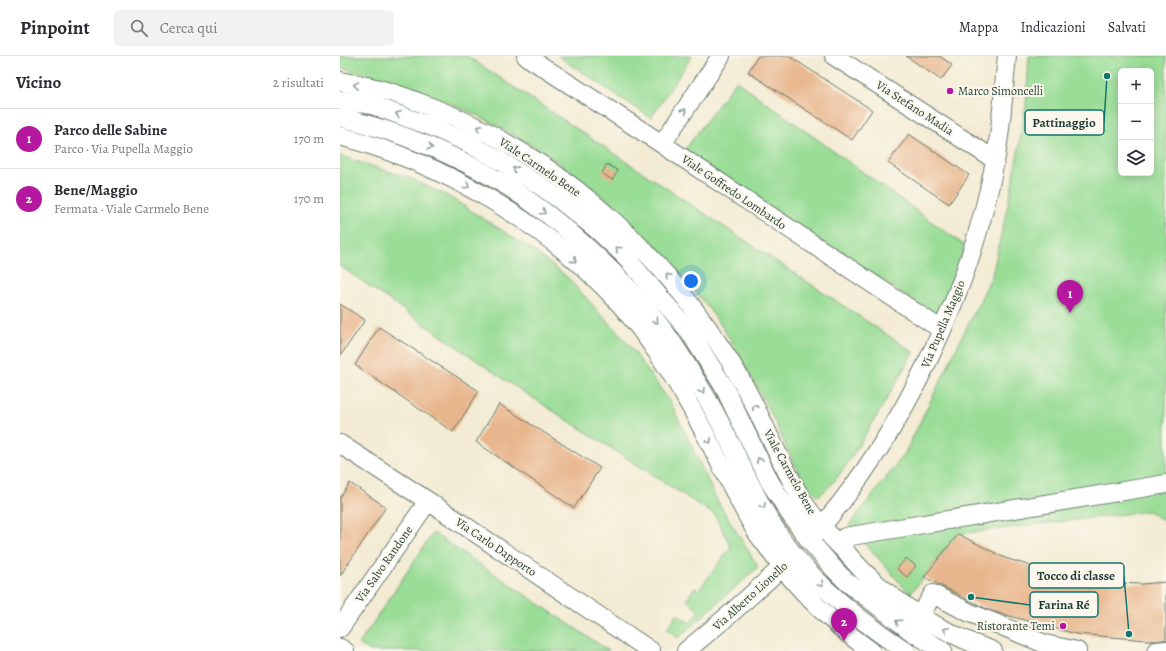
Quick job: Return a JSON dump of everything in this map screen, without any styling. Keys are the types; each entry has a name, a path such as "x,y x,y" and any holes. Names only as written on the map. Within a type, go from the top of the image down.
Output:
{"street":[{"name":"Viale Goffredo Lombardo","path":"526,56 662,144 942,330"},
{"path":"662,144 721,56"},
{"name":"Via Stefano Madia","path":"834,56 995,160"},
{"name":"Via Pupella Maggio","path":"788,561 821,527 846,495 883,442 910,396 942,330 972,250 995,160 1001,121 1007,56"},
{"name":"Viale Carmelo Bene","path":"340,81 376,88 410,99 462,120 500,140 560,177 610,218 657,263 700,317 727,356 747,391 800,496 821,527 863,571 881,587 920,616 985,650"},
{"name":"Viale Carmelo Bene","path":"340,100 372,105 442,131 482,150 539,185 560,200 624,254 690,332 724,387 770,482 790,514 809,540 847,582 911,631 943,651"},
{"path":"340,117 376,127 446,154 504,184 550,217 616,276 662,329 682,358 717,417 773,524 788,561 806,596 835,623 870,651"},
{"path":"340,136 360,141 453,178 504,208 530,226 579,265 620,304 677,382 758,534 788,561 814,578 878,632 906,651"},
{"path":"697,343 727,356"},
{"path":"677,382 682,358"},
{"name":"Via Carlo Dapporto","path":"340,444 428,501 651,651"},
{"path":"844,538 1166,484"},
{"name":"Via Salvo Randone","path":"340,628 428,501"},
{"name":"Via Alberto Lionello","path":"686,651 729,615 788,561"},
{"path":"920,616 933,594 968,612 1045,644 1077,651"},
{"path":"340,648 344,651"},
{"path":"1156,651 1166,650"}],"green space":[{"path":"340,56 467,56 913,352 862,440 831,485 818,496 804,480 793,462 759,391 723,328 683,277 623,213 586,183 554,160 487,120 415,89 378,77 340,68"},
{"path":"558,56 692,56 651,118"},
{"path":"1029,56 1166,56 1166,523 1149,511 958,534 910,594 849,525 904,455 992,276 1012,186 1026,106"},
{"path":"736,81 964,245 960,266 940,313 934,314 684,151"},
{"path":"340,156 409,178 448,196 531,249 566,276 630,346 670,402 715,497 757,565 757,568 678,638 667,629 677,614 690,623 699,611 687,600 694,588 699,590 731,547 715,515 505,380 340,266"},
{"path":"433,533 609,651 370,651 359,644"}],"building":[{"path":"758,56 789,56 872,110 852,140 748,72"},
{"path":"906,56 939,56 952,65 941,80"},
{"path":"909,134 969,175 949,204 888,163"},
{"path":"607,164 618,171 612,180 602,173"},
{"path":"340,304 365,320 341,355 340,354"},
{"path":"379,327 479,391 453,432 355,365"},
{"path":"499,404 600,468 574,508 476,442"},
{"path":"350,483 386,507 340,576 340,498"},
{"path":"958,534 1005,558 1047,571 1113,583 1142,584 1166,582 1166,639 1158,641 1076,634 991,611 924,577"},
{"path":"906,558 916,566 907,577 897,569"}],"place":[{"name":"Pattinaggio","path":"1107,76"},
{"name":"Marco Simoncelli","path":"950,91"},
{"name":"Parco delle Sabine","path":"1070,313"},
{"name":"Farina Ré","path":"971,597"},
{"name":"Ristorante Temi","path":"1063,626"},
{"name":"Tocco di classe","path":"1129,634"},
{"name":"Bene/Maggio","path":"844,641"}]}
